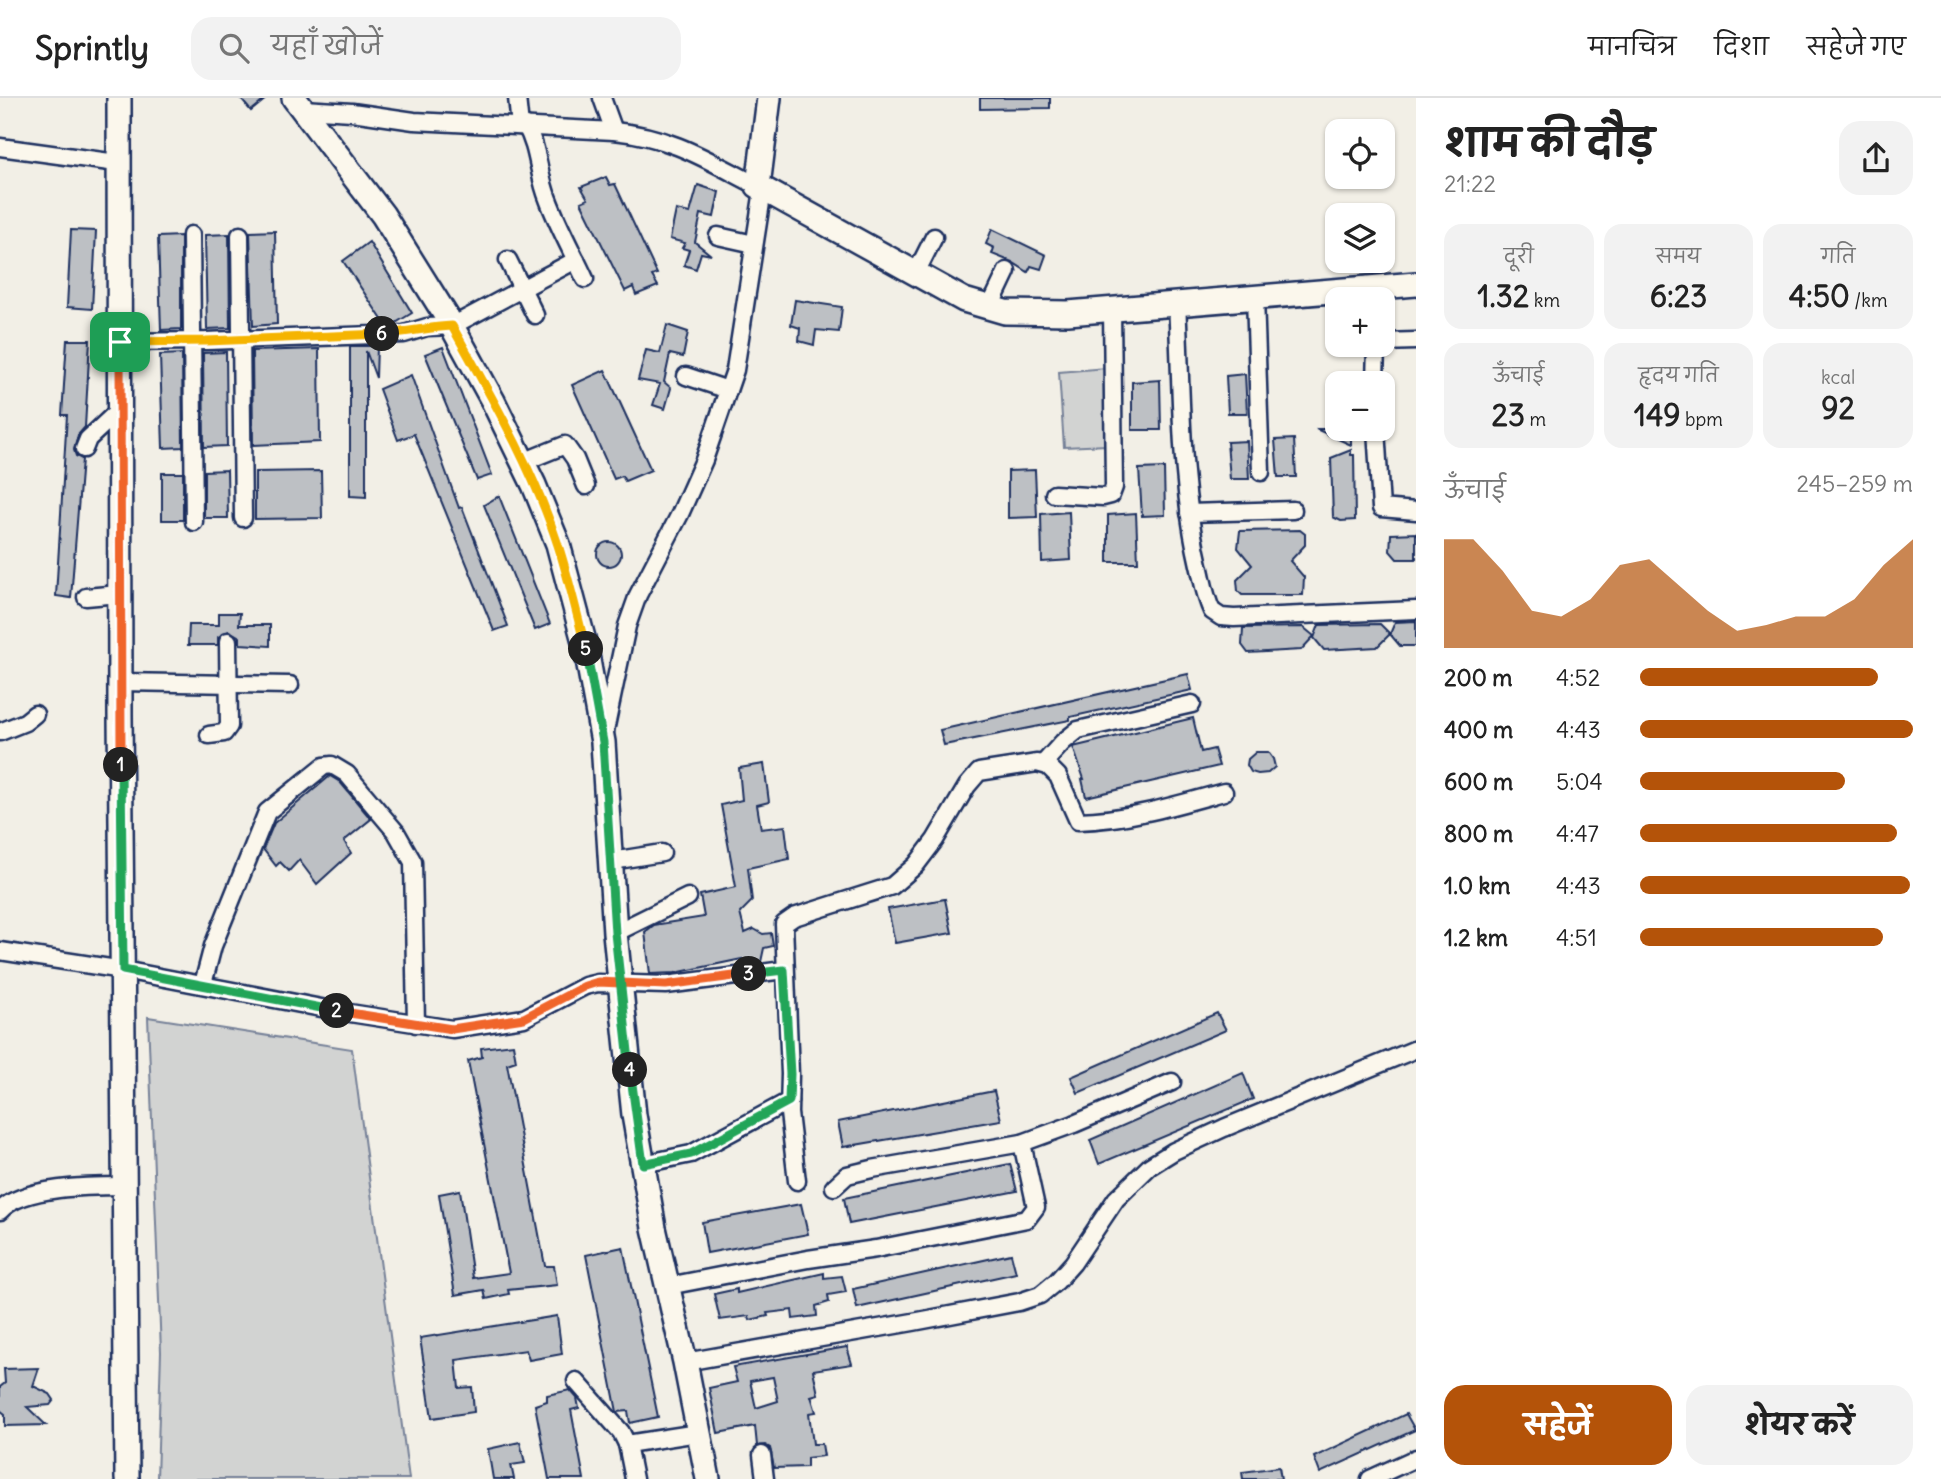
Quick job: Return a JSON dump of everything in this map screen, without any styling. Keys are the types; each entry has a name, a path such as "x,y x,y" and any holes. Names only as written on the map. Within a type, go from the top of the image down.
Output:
{"street":[{"path":"118,98 119,594 127,1479"},
{"path":"517,98 523,126 535,141 538,167 547,198 585,279"},
{"path":"601,98 614,131"},
{"path":"603,742 627,626 638,595 680,514 704,460 735,370 761,188 769,98"},
{"path":"298,104 414,121 644,134 680,145 964,300 989,309 1006,312 1068,313 1255,297 1325,295"},
{"path":"298,104 383,215 452,326 494,401 558,544 586,649 603,742 615,933 635,1115 708,1479"},
{"path":"0,147 117,163"},
{"path":"191,234 194,522"},
{"path":"240,235 243,518"},
{"path":"718,236 754,244"},
{"path":"916,273 934,237"},
{"path":"508,260 536,315"},
{"path":"120,342 404,334 427,327 452,326 576,260"},
{"path":"989,309 1007,271"},
{"path":"1395,289 1416,284"},
{"path":"1255,297 1261,472"},
{"path":"1177,304 1189,513 1212,611 1221,617 1416,610"},
{"path":"1054,494 1103,497 1111,495 1114,487 1112,309"},
{"path":"1395,342 1416,341"},
{"path":"686,376 729,390"},
{"path":"84,449 88,439 119,410"},
{"path":"1377,441 1381,508 1416,511"},
{"path":"523,462 565,445 575,459 586,486"},
{"path":"1189,513 1293,510"},
{"path":"86,597 119,594"},
{"path":"209,735 224,733 229,726 228,641"},
{"path":"120,682 290,685"},
{"path":"1043,764 1062,742 1078,730 1192,704"},
{"path":"0,732 25,722 35,714"},
{"path":"797,1181 789,1101 784,924 804,913 892,886 904,877 935,840 967,786 979,772 1026,764 1048,766 1058,776 1078,821 1172,807 1224,792"},
{"path":"202,984 213,946 267,812 324,766 332,765 347,774 396,832 412,862 416,1024"},
{"path":"612,861 662,853"},
{"path":"615,933 688,897"},
{"path":"0,951 123,970 337,1011 452,1029 524,1018 598,982 666,985 784,970"},
{"path":"685,1362 1019,1302 1040,1295 1073,1263 1116,1199 1150,1166 1174,1151 1224,1128 1416,1049"},
{"path":"834,1187 847,1175 872,1168 1022,1143 1172,1082"},
{"path":"643,1164 691,1154 789,1101"},
{"path":"668,1286 1027,1219 1036,1207 1022,1143"},
{"path":"0,1210 19,1197 97,1186 124,1186"},
{"path":"576,1381 621,1432 627,1444 634,1479"},
{"path":"627,1444 698,1433"},
{"path":"762,1455 765,1479"},
{"path":"1370,1479 1416,1458"}],"shaded area":[{"path":"1106,368 1107,445 1064,447 1059,372"},
{"path":"148,1017 352,1049 409,1479 157,1479 161,1352"}],"building":[{"path":"240,98 267,98 251,111"},
{"path":"980,98 1050,98 1050,108 980,109"},
{"path":"606,177 610,185 615,184 657,274 652,276 658,286 636,295 633,287 625,291 581,202 588,199 581,187"},
{"path":"698,185 719,192 714,217 701,214 695,242 711,255 701,253 696,269 684,265 689,250 682,248 685,243 670,239 676,210 690,213"},
{"path":"992,229 1046,255 1041,269 1031,266 1028,272 992,254 994,248 986,244"},
{"path":"71,230 96,231 92,309 67,307"},
{"path":"275,231 277,324 253,326 250,232"},
{"path":"229,234 230,328 207,329 205,235"},
{"path":"181,236 181,329 161,330 158,237"},
{"path":"369,242 412,313 394,324 385,324 343,261"},
{"path":"795,300 842,307 839,332 816,330 814,345 799,341 800,328 791,325"},
{"path":"667,325 688,332 683,357 670,354 664,382 671,388 665,409 653,405 660,384 638,380 646,350 660,353"},
{"path":"67,340 90,340 85,427 78,435 74,450 76,456 82,459 71,598 56,596 67,415 62,415"},
{"path":"350,346 377,346 376,378 366,351 366,497 350,496"},
{"path":"443,347 492,475 477,480 425,354"},
{"path":"319,349 320,442 253,445 252,351"},
{"path":"226,352 227,446 204,447 203,353"},
{"path":"182,354 183,447 163,448 160,355"},
{"path":"605,370 651,470 625,481 622,476 614,479 572,385"},
{"path":"1245,374 1247,413 1228,413 1226,376"},
{"path":"411,375 459,508 462,507 508,626 494,631 414,434 398,440 379,389"},
{"path":"1160,380 1161,430 1132,430 1132,382"},
{"path":"1294,439 1296,477 1278,477 1275,440"},
{"path":"1247,441 1249,479 1230,479 1227,442"},
{"path":"1351,450 1351,455 1354,455 1355,520 1341,521 1333,517 1331,458"},
{"path":"1164,468 1165,515 1142,516 1139,469"},
{"path":"227,470 228,518 204,518 204,471"},
{"path":"1035,470 1037,517 1008,518 1008,471"},
{"path":"321,471 322,518 255,519 255,472"},
{"path":"162,473 183,473 183,520 162,520"},
{"path":"499,496 550,624 535,630 484,505"},
{"path":"1069,512 1071,560 1042,562 1041,514"},
{"path":"1136,513 1138,562 1108,562 1108,515"},
{"path":"1300,530 1305,534 1305,545 1290,561 1304,577 1303,595 1242,595 1238,591 1237,580 1252,565 1238,548 1240,531"},
{"path":"1416,533 1416,559 1397,559 1390,551 1391,534"},
{"path":"609,542 618,545 621,554 618,563 609,566 600,563 597,554 600,545"},
{"path":"219,613 240,613 239,625 270,625 270,646 240,644 240,637 229,631 218,637 218,645 188,645 189,625 219,625"},
{"path":"1416,621 1416,646 1400,646 1390,634 1395,622"},
{"path":"1380,624 1390,634 1377,647 1324,650 1314,638 1319,625"},
{"path":"1303,627 1314,636 1301,650 1248,653 1242,645 1243,628"},
{"path":"1188,674 1192,690 1070,717 1070,720 944,745 940,730"},
{"path":"1193,718 1201,752 1214,749 1219,766 1086,797 1084,779 1073,747"},
{"path":"1256,752 1268,752 1275,767 1268,773 1251,772 1247,765 1248,759"},
{"path":"764,764 769,802 757,805 761,829 785,826 789,859 748,868 752,901 740,913 745,933 754,929 763,934 771,933 773,946 764,948 761,962 743,965 742,959 675,973 650,974 645,932 654,925 704,917 700,895 736,887 721,805 742,800 739,768"},
{"path":"330,776 340,782 371,819 344,841 351,853 317,884 299,860 289,871 280,862 276,866 263,849 274,823"},
{"path":"945,899 952,933 895,943 888,909"},
{"path":"1217,1013 1226,1030 1078,1093 1071,1077"},
{"path":"513,1044 516,1061 507,1064 545,1266 554,1266 557,1285 508,1290 509,1294 486,1299 484,1290 455,1295 439,1194 460,1190 473,1278 509,1273 468,1061 482,1057 481,1048"},
{"path":"1243,1073 1253,1099 1099,1164 1090,1140"},
{"path":"994,1091 1001,1120 843,1147 838,1122"},
{"path":"1010,1164 1017,1191 849,1224 844,1198"},
{"path":"801,1204 808,1234 707,1253 702,1222"},
{"path":"623,1247 658,1417 630,1423 628,1411 617,1412 586,1255"},
{"path":"1011,1254 1016,1273 857,1308 853,1289"},
{"path":"824,1273 824,1278 842,1276 846,1292 828,1295 829,1302 816,1306 817,1316 793,1319 792,1310 767,1313 768,1316 750,1320 749,1316 720,1320 714,1294 737,1289 737,1293"},
{"path":"557,1316 562,1354 529,1360 526,1350 456,1360 459,1388 472,1387 474,1412 432,1418 420,1338"},
{"path":"847,1347 852,1364 813,1370 818,1394 811,1396 816,1412 809,1413 813,1444 822,1444 824,1456 807,1458 807,1467 774,1468 770,1448 765,1445 757,1446 755,1426 718,1433 709,1388 737,1382 733,1367","holes":["773,1377 778,1401 756,1408 750,1381"]},
{"path":"39,1368 33,1386 50,1394 54,1400 50,1405 27,1407 46,1425 5,1426 5,1414 0,1410 0,1387 5,1383 4,1369"},
{"path":"570,1390 577,1398 579,1408 571,1410 584,1479 549,1479 535,1405 547,1401 547,1395"},
{"path":"1406,1414 1415,1430 1320,1473 1314,1457"},
{"path":"520,1442 525,1463 511,1465 514,1479 493,1479 488,1449"},
{"path":"1279,1467 1281,1479 1243,1479 1242,1472"}],"route":[{"path":"120,342 123,970 337,1011 452,1029 524,1018 598,982 621,983 666,985 784,970 789,1101 691,1154 643,1164 635,1115 621,983 615,933 603,742 586,649 558,544 534,485 494,401 452,326 427,327 404,334 120,342"}]}
